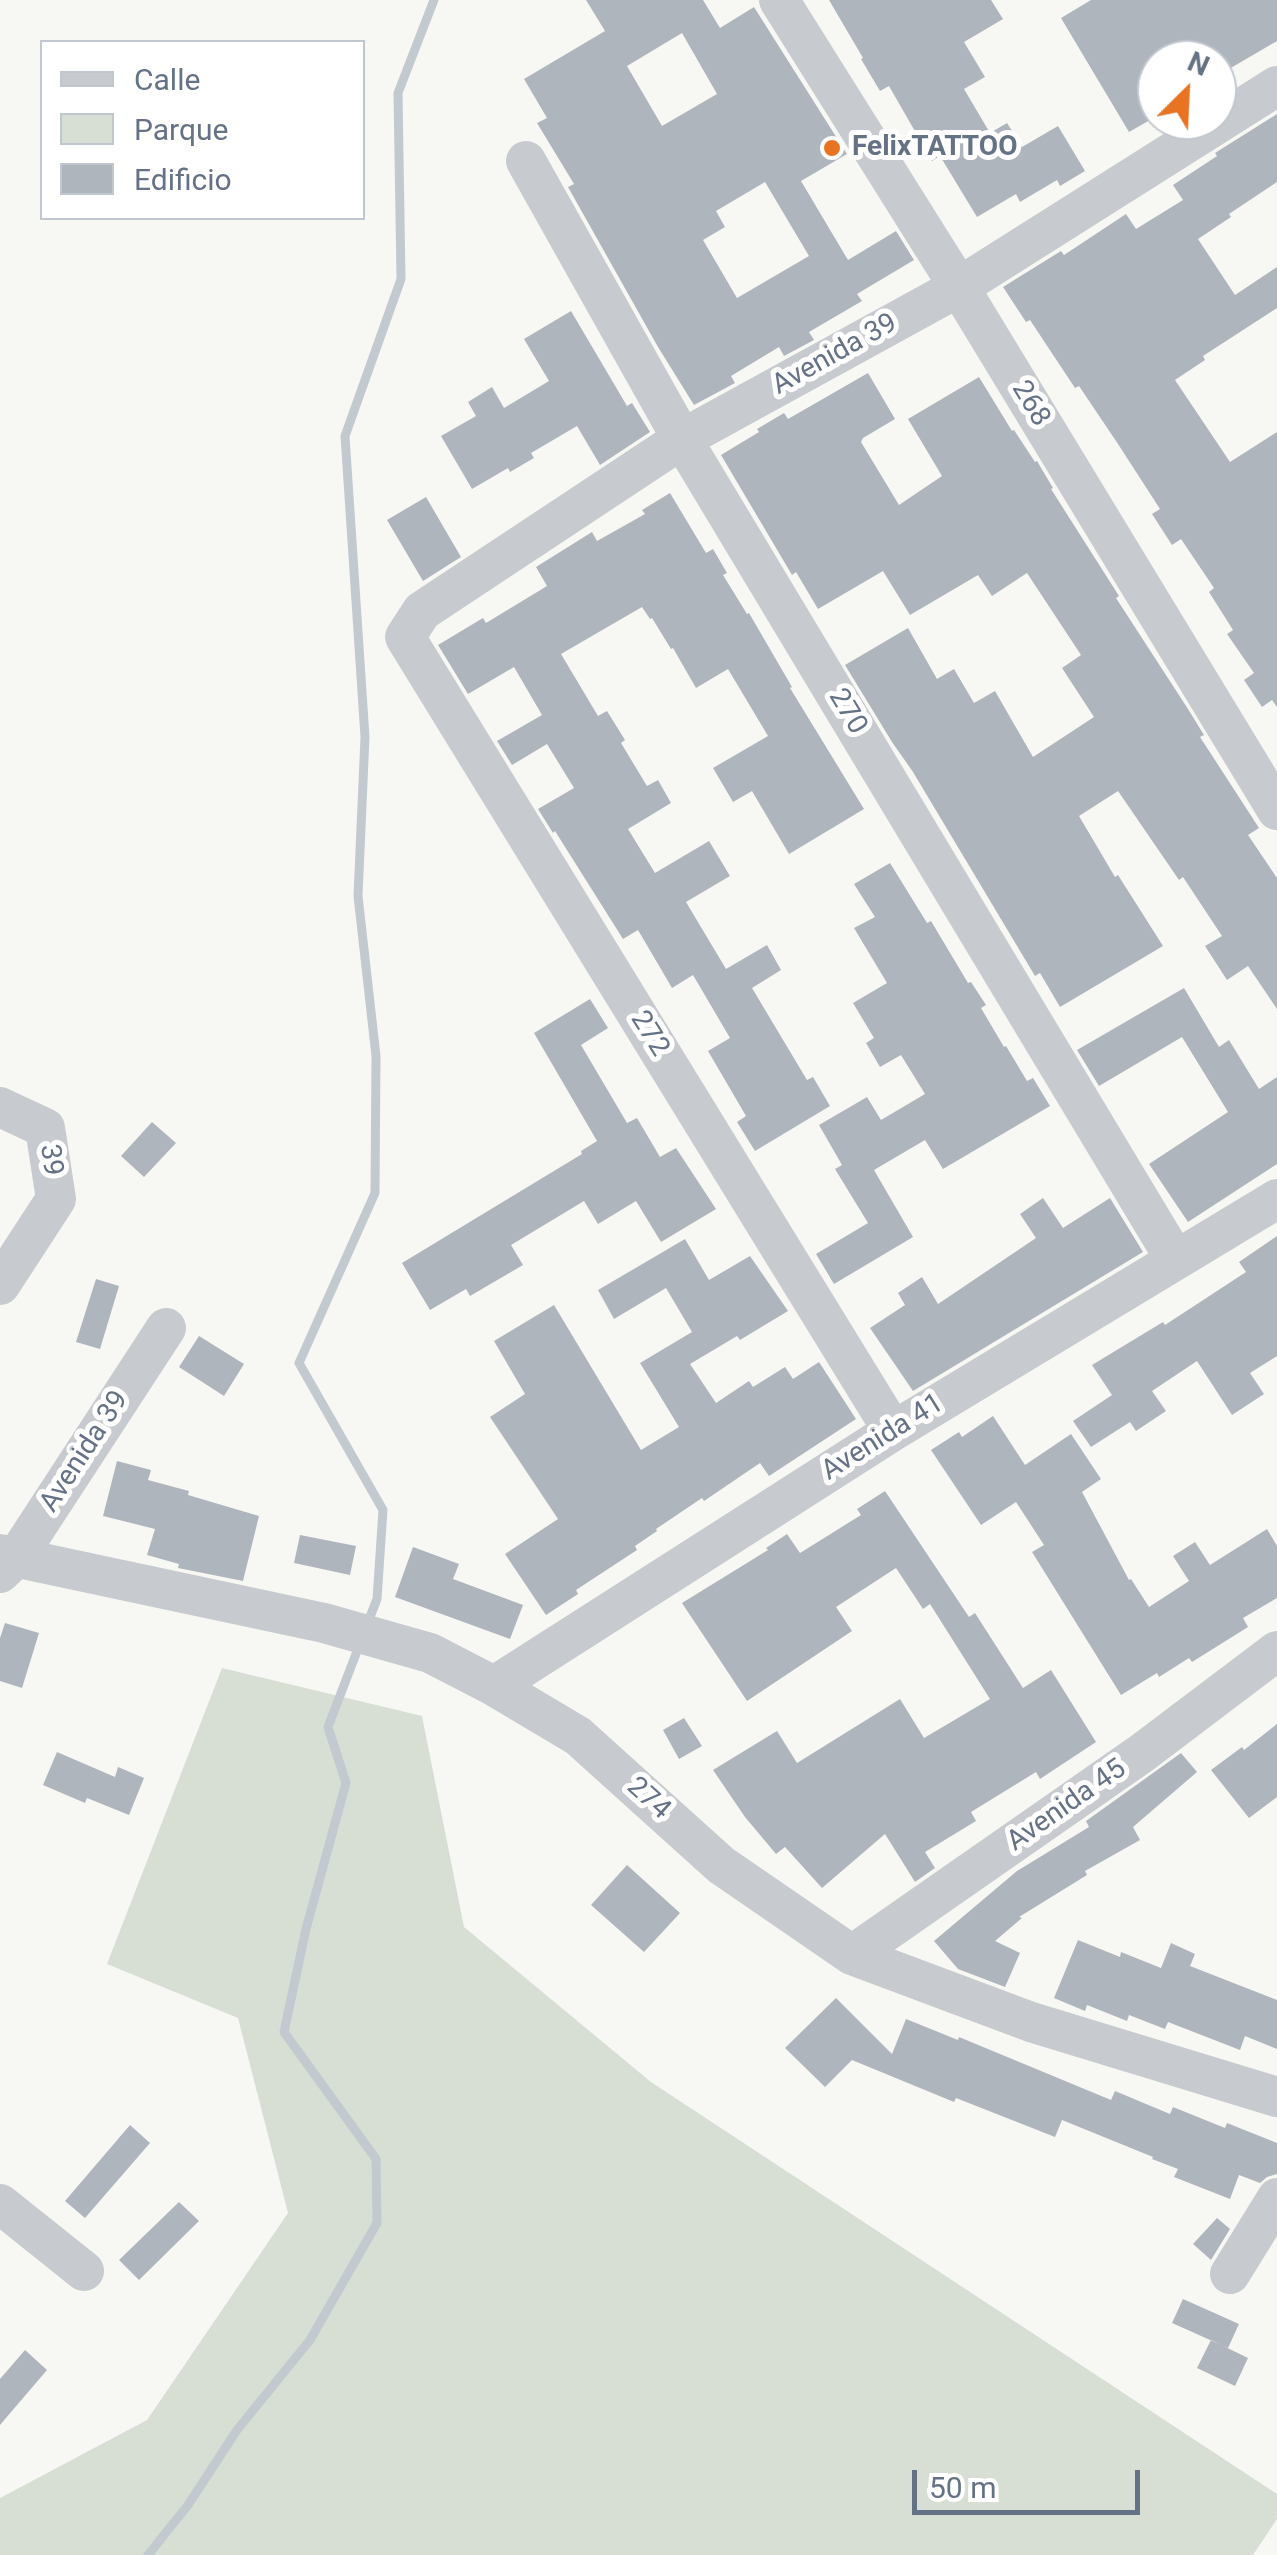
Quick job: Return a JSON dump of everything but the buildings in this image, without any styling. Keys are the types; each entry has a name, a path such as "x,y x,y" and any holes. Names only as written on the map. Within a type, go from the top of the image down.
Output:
{"street":[{"name":"268","path":"779,0 1277,810"},
{"name":"Avenida 39","path":"405,638 422,611 682,439 958,287 1277,86"},
{"name":"270","path":"526,161 682,439 1176,1259"},
{"name":"272","path":"405,638 893,1431"},
{"name":"39","path":"0,1107 45,1128 56,1198 0,1285"},
{"name":"Avenida 41","path":"494,1686 893,1431 1277,1199"},
{"name":"Avenida 39","path":"5,1562 166,1328"},
{"name":"274","path":"5,1562 324,1623 430,1654 494,1686 578,1736 721,1865 852,1955 1031,2022 1277,2097"},
{"name":"Avenida 45","path":"852,1955 1142,1753 1277,1651"},
{"path":"1230,2274 1277,2198"},
{"path":"0,2204 84,2270"}],"green space":[{"path":"222,1668 422,1716 464,1927 651,2082 1277,2494 1277,2519 1253,2555 0,2555 0,2498 147,2420 288,2213 238,2018 107,1964"}],"waterway":[{"path":"368,1622 377,1599 383,1510 299,1363 375,1193 376,1056 358,896 365,737 345,436 401,279 398,93 434,0"},
{"path":"148,2555 188,2505 237,2430 310,2340 377,2223 376,2159 284,2032 306,1929 346,1783 328,1727 359,1646"}],"place":[{"name":"FelixTATTOO","path":"832,148"}]}
